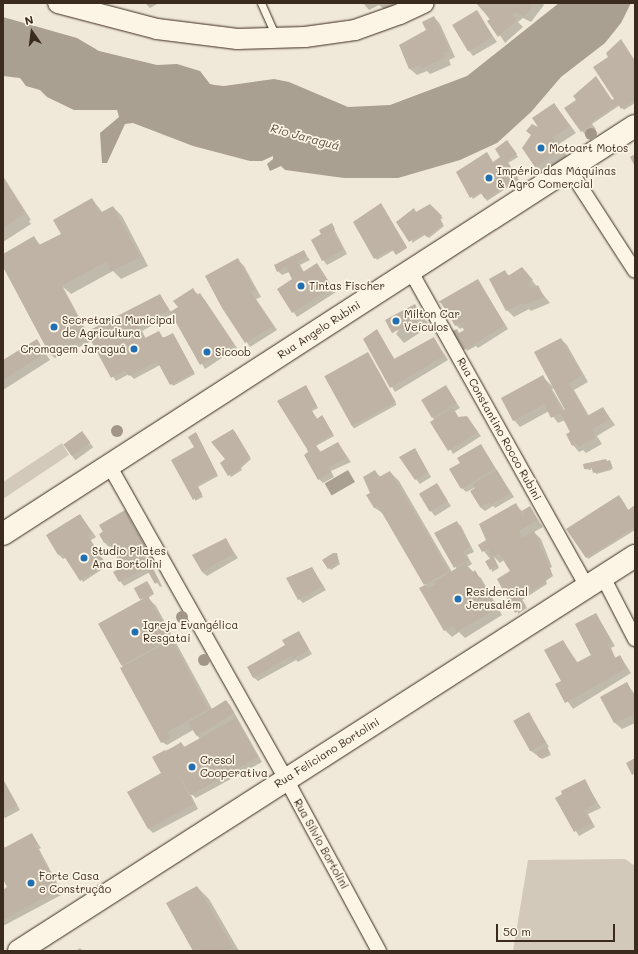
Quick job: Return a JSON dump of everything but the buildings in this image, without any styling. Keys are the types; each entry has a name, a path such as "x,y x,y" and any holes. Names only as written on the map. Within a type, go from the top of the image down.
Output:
{"main road":[{"path":"58,3 99,9 157,29 196,35 277,38 355,30 394,17 424,3"},
{"name":"Rua Angelo Rubini","path":"3,534 635,126"},
{"name":"Rua Feliciano Bortolini","path":"18,951 635,556"}],"street":[{"path":"569,169 635,272"},
{"name":"Rua Constantino Rocco Rubini","path":"410,270 595,582 635,639"},
{"name":"Rua Sílvio Bortolini","path":"109,465 286,779 379,951"}],"lane":[{"path":"262,3 277,38"}],"shaded area":[{"path":"62,443 69,455 3,499 3,482"},
{"path":"625,859 635,866 635,951 513,951 528,860"}],"water":[{"name":"Rio Jaraguá","path":"559,3 631,3 621,23 605,43 561,77 531,112 497,143 460,160 398,178 344,178 285,170 281,166 270,171 267,164 273,159 273,156 262,161 250,161 193,146 133,123 125,124 107,163 102,163 100,133 119,117 117,110 74,110 47,97 40,90 26,86 20,78 3,76 3,17 77,38 99,51 157,65 177,64 200,71 210,84 224,86 274,79 289,82 348,107 390,105 467,76"},
{"path":"348,470 355,482 332,496 325,483"}],"place":[{"name":"Motoart Motos","path":"541,148"},
{"name":"Império das Máquinas & Agro Comercial","path":"489,178"},
{"name":"Tintas Fischer","path":"301,286"},
{"name":"Milton Car Veículos","path":"396,321"},
{"name":"Secretaria Municipal de Agricultura","path":"54,327"},
{"name":"Cromagem Jaraguá","path":"134,349"},
{"name":"Sicoob","path":"207,352"},
{"name":"Studio Pilates Ana Bortolini","path":"84,558"},
{"name":"Residencial Jerusalém","path":"458,599"},
{"name":"Igreja Evangélica Resgatai","path":"135,632"},
{"name":"Cresol Cooperativa","path":"192,767"},
{"name":"Forte Casa e Construção","path":"31,883"}]}
